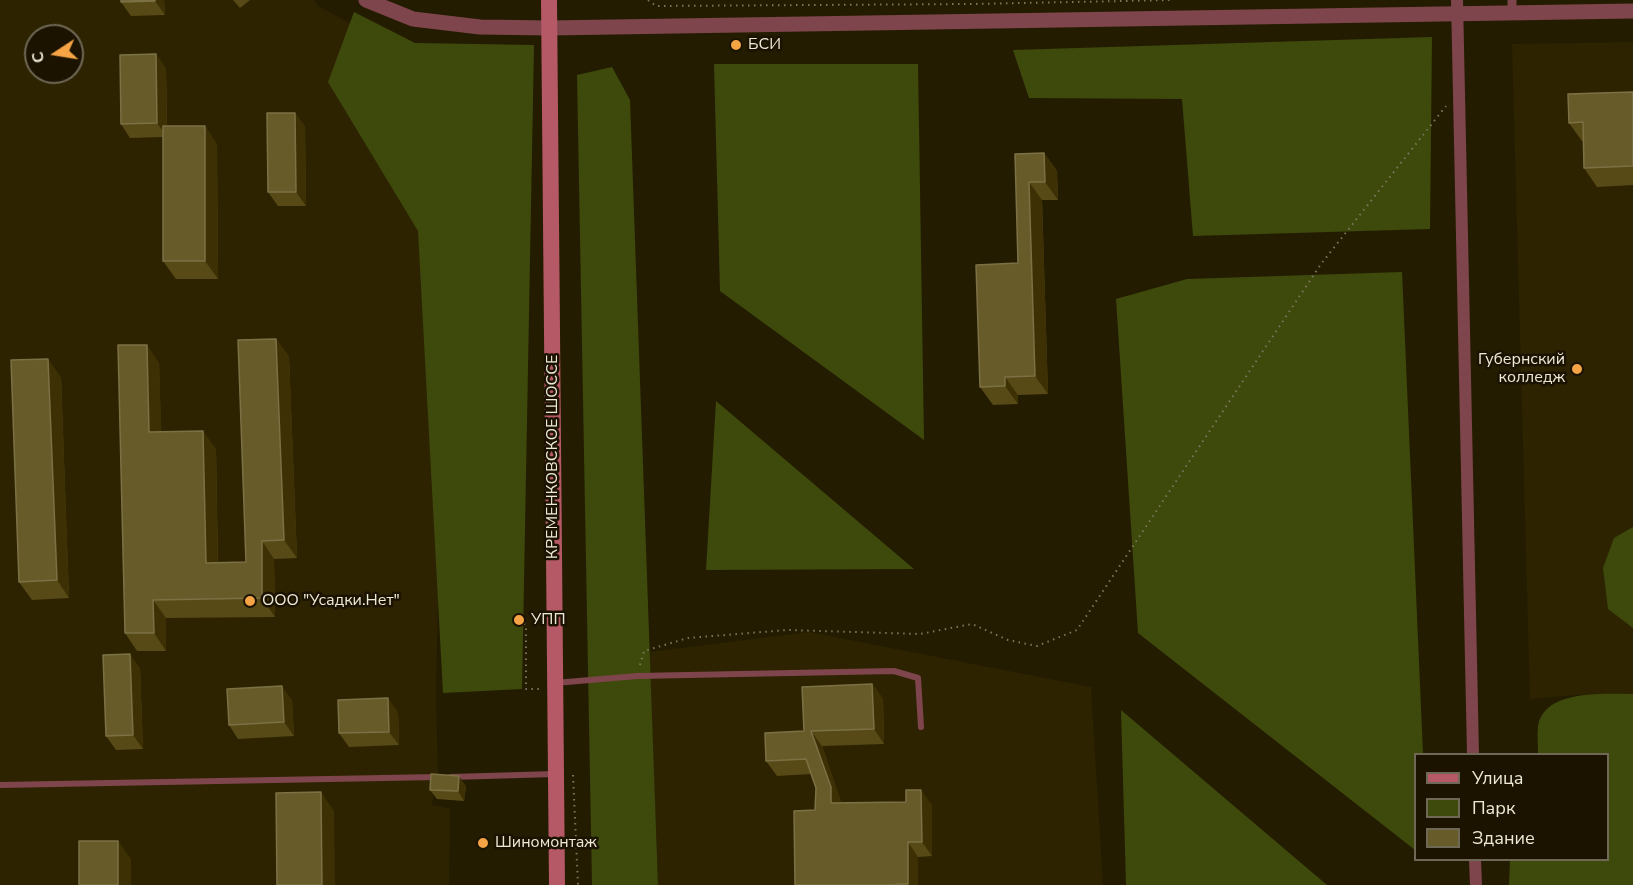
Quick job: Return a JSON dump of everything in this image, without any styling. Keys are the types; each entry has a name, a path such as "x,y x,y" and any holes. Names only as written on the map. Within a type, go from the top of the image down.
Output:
{"main road":[{"name":"КРЕМЕНКОВСКОЕ ШОССЕ","path":"549,0 557,885"}],"street":[{"path":"366,0 413,19 480,27 549,28 1457,7 1633,11"},
{"path":"1457,7 1473,753"},
{"path":"1475,861 1476,885"}],"lane":[{"path":"555,686 637,676 894,671 918,678 921,727"},
{"path":"0,785 555,774"}],"path":[{"path":"648,0 656,6 1174,0"},
{"path":"637,676 644,651 688,638 787,630 920,634 972,624 1008,640 1036,646 1077,630 1321,264 1459,90"},
{"path":"519,620 526,626 526,689 555,686"},
{"path":"573,770 578,885"}],"shaded area":[{"path":"0,0 314,0 318,6 449,76 436,695 438,777 432,805 450,809 449,885 0,885"},
{"name":"Губернский колледж","path":"1633,42 1633,694 1574,695 1530,699 1512,44"},
{"path":"809,632 1091,687 1103,885 658,885 649,652"}],"green space":[{"path":"354,12 415,43 534,45 522,689 443,693 418,231 328,82"},
{"path":"1432,37 1430,229 1193,236 1182,99 1029,98 1013,50"},
{"path":"714,64 918,64 924,440 720,291"},
{"path":"612,67 630,100 658,885 592,885 577,75"},
{"path":"1402,272 1423,753 1414,753 1414,849 1138,633 1116,299 1187,279"},
{"path":"716,401 914,569 706,570"},
{"path":"1633,527 1633,628 1608,609 1603,568 1614,538"},
{"path":"1633,694 1633,885 1509,885 1510,861 1609,861 1609,753 1538,753 1538,726 1543,714 1551,705 1577,696"},
{"path":"1121,710 1327,885 1126,885"}],"building":[{"path":"121,0 155,0 155,1 121,2"},
{"path":"156,54 157,123 121,124 120,55"},
{"path":"1633,92 1633,166 1584,168 1583,122 1569,123 1568,94"},
{"path":"267,113 295,113 296,192 268,192"},
{"path":"163,126 205,126 205,261 163,261"},
{"path":"1044,153 1045,182 1029,182 1035,376 1005,377 1005,386 980,387 976,265 1018,263 1015,154"},
{"path":"276,339 284,540 262,541 262,598 153,600 154,633 125,633 118,345 147,345 149,432 203,431 206,563 246,562 238,340"},
{"path":"48,359 57,580 19,582 11,360"},
{"path":"130,654 133,735 106,736 103,655"},
{"path":"872,684 874,729 811,731 831,787 831,803 906,802 906,790 921,790 922,842 908,842 908,884 795,885 794,811 815,810 816,788 806,759 766,761 765,733 804,731 802,687"},
{"path":"282,686 284,722 229,725 227,689"},
{"path":"388,698 389,732 339,733 338,700"},
{"path":"431,774 459,776 458,791 430,790"},
{"path":"321,792 322,885 277,885 276,793"},
{"path":"79,841 118,841 118,885 79,885"}],"place":[{"name":"БСИ","path":"736,45"},
{"name":"Губернский колледж","path":"1577,369"},
{"name":"ООО \"Усадки.Нет\"","path":"250,601"},
{"name":"УПП","path":"519,620"},
{"name":"Шиномонтаж","path":"483,843"}]}
